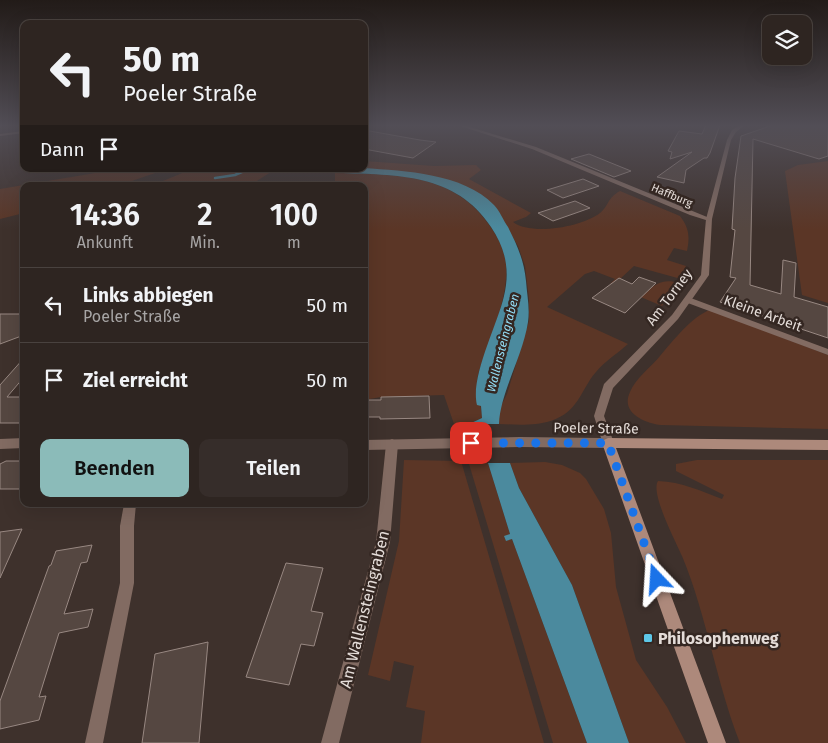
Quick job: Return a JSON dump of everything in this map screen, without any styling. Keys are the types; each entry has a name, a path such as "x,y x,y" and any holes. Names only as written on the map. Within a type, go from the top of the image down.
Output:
{"main road":[{"name":"Poeler Straße","path":"608,443 828,444"},
{"path":"608,443 717,743"}],"street":[{"name":"Haffburg","path":"562,160 692,214 709,219"},
{"name":"Am Torney","path":"608,443 599,416 608,387 676,317 704,275 709,219 724,160"},
{"name":"Kleine Arbeit","path":"688,300 828,352"},
{"name":"Poeler Straße","path":"368,445 520,442 608,443"},
{"path":"0,444 20,444"},
{"name":"Am Wallensteingraben","path":"330,743 384,542 392,444"},
{"path":"94,743 127,583 127,526 130,507"}],"shaded area":[{"path":"368,161 434,166 476,165 481,170 469,179 531,213 513,222 532,228 544,229 569,226 592,218 600,213 613,196 620,191 680,216 688,232 687,251 674,248 667,260 686,266 681,279 634,266 620,279 647,292 662,282 679,283 662,306 610,284 615,279 594,271 585,274 547,307 628,344 600,368 568,412 550,421 540,423 499,424 499,410 507,394 529,321 529,299 525,266 518,246 493,205 474,191 450,181 423,175 368,168"},
{"path":"828,161 828,303 802,295 785,171 798,165"},
{"path":"101,172 158,172 129,182 42,182"},
{"path":"185,172 271,172 255,182 161,182"},
{"path":"335,173 380,175 422,180 460,196 477,210 496,235 505,259 506,279 501,307 479,370 477,390 482,418 469,424 454,424 444,395 381,397 368,399 368,182 335,182"},
{"path":"20,186 20,214 0,219 0,189"},
{"path":"710,310 828,355 828,429 661,425 648,422 631,411 628,406 628,399 632,387 683,330 696,318"},
{"path":"404,460 461,461 544,743 421,743 425,711 406,707 414,666 394,661 390,681 368,675 399,541"},
{"path":"697,460 828,460 828,743 740,743 724,696 691,579 660,506 656,487 658,481 667,482 683,485 722,499 724,495 676,471 676,464"},
{"path":"545,462 562,465 580,473 586,479 604,509 611,533 616,587 636,660 667,707 686,743 629,743 572,585 519,488 510,463"},
{"path":"488,463 510,534 506,541 512,539 587,743 553,743 469,464"}],"water":[{"name":"Wallensteingraben","path":"368,168 415,173 450,180 481,194 494,205 508,227 524,266 529,317 522,348 503,400 499,424 469,424 482,418 481,406 477,405 477,380 506,287 505,260 496,235 477,209 460,196 443,187 423,180 381,175 309,172 368,172"},
{"path":"488,463 510,463 519,488 572,585 629,743 587,743 512,539 506,541 504,536 510,534"}],"building":[{"path":"573,160 603,160 631,171 614,177"},
{"path":"681,160 701,160 686,170 684,183 657,177"},
{"path":"738,160 753,160 750,285 781,294 783,260 796,263 794,297 828,307 828,338 720,302 736,278 730,277 735,230 732,229"},
{"path":"583,179 599,186 563,198 547,190"},
{"path":"575,201 590,208 553,221 538,213"},
{"path":"639,277 656,283 625,313 592,298 619,278 632,284"},
{"path":"0,314 20,314 20,336 0,344"},
{"path":"20,362 20,382 7,397 20,397 20,423 0,423 0,385"},
{"path":"429,396 430,418 380,419 380,417 368,417 368,400 381,400 381,397"},
{"path":"6,461 20,461 20,489 0,489 0,464"},
{"path":"22,529 0,578 0,532"},
{"path":"92,545 87,562 81,563 64,614 93,609 88,627 59,633 39,697 46,696 39,720 0,729 0,701 56,551"},
{"path":"286,563 323,568 311,611 323,613 314,646 301,644 289,685 246,677"},
{"path":"208,642 199,743 142,743 155,654"}],"waterway":[{"path":"215,178 242,172"}],"place":[{"name":"Philosophenweg","path":"648,638"}],"route":[{"path":"471,443 608,443 657,579"}]}
